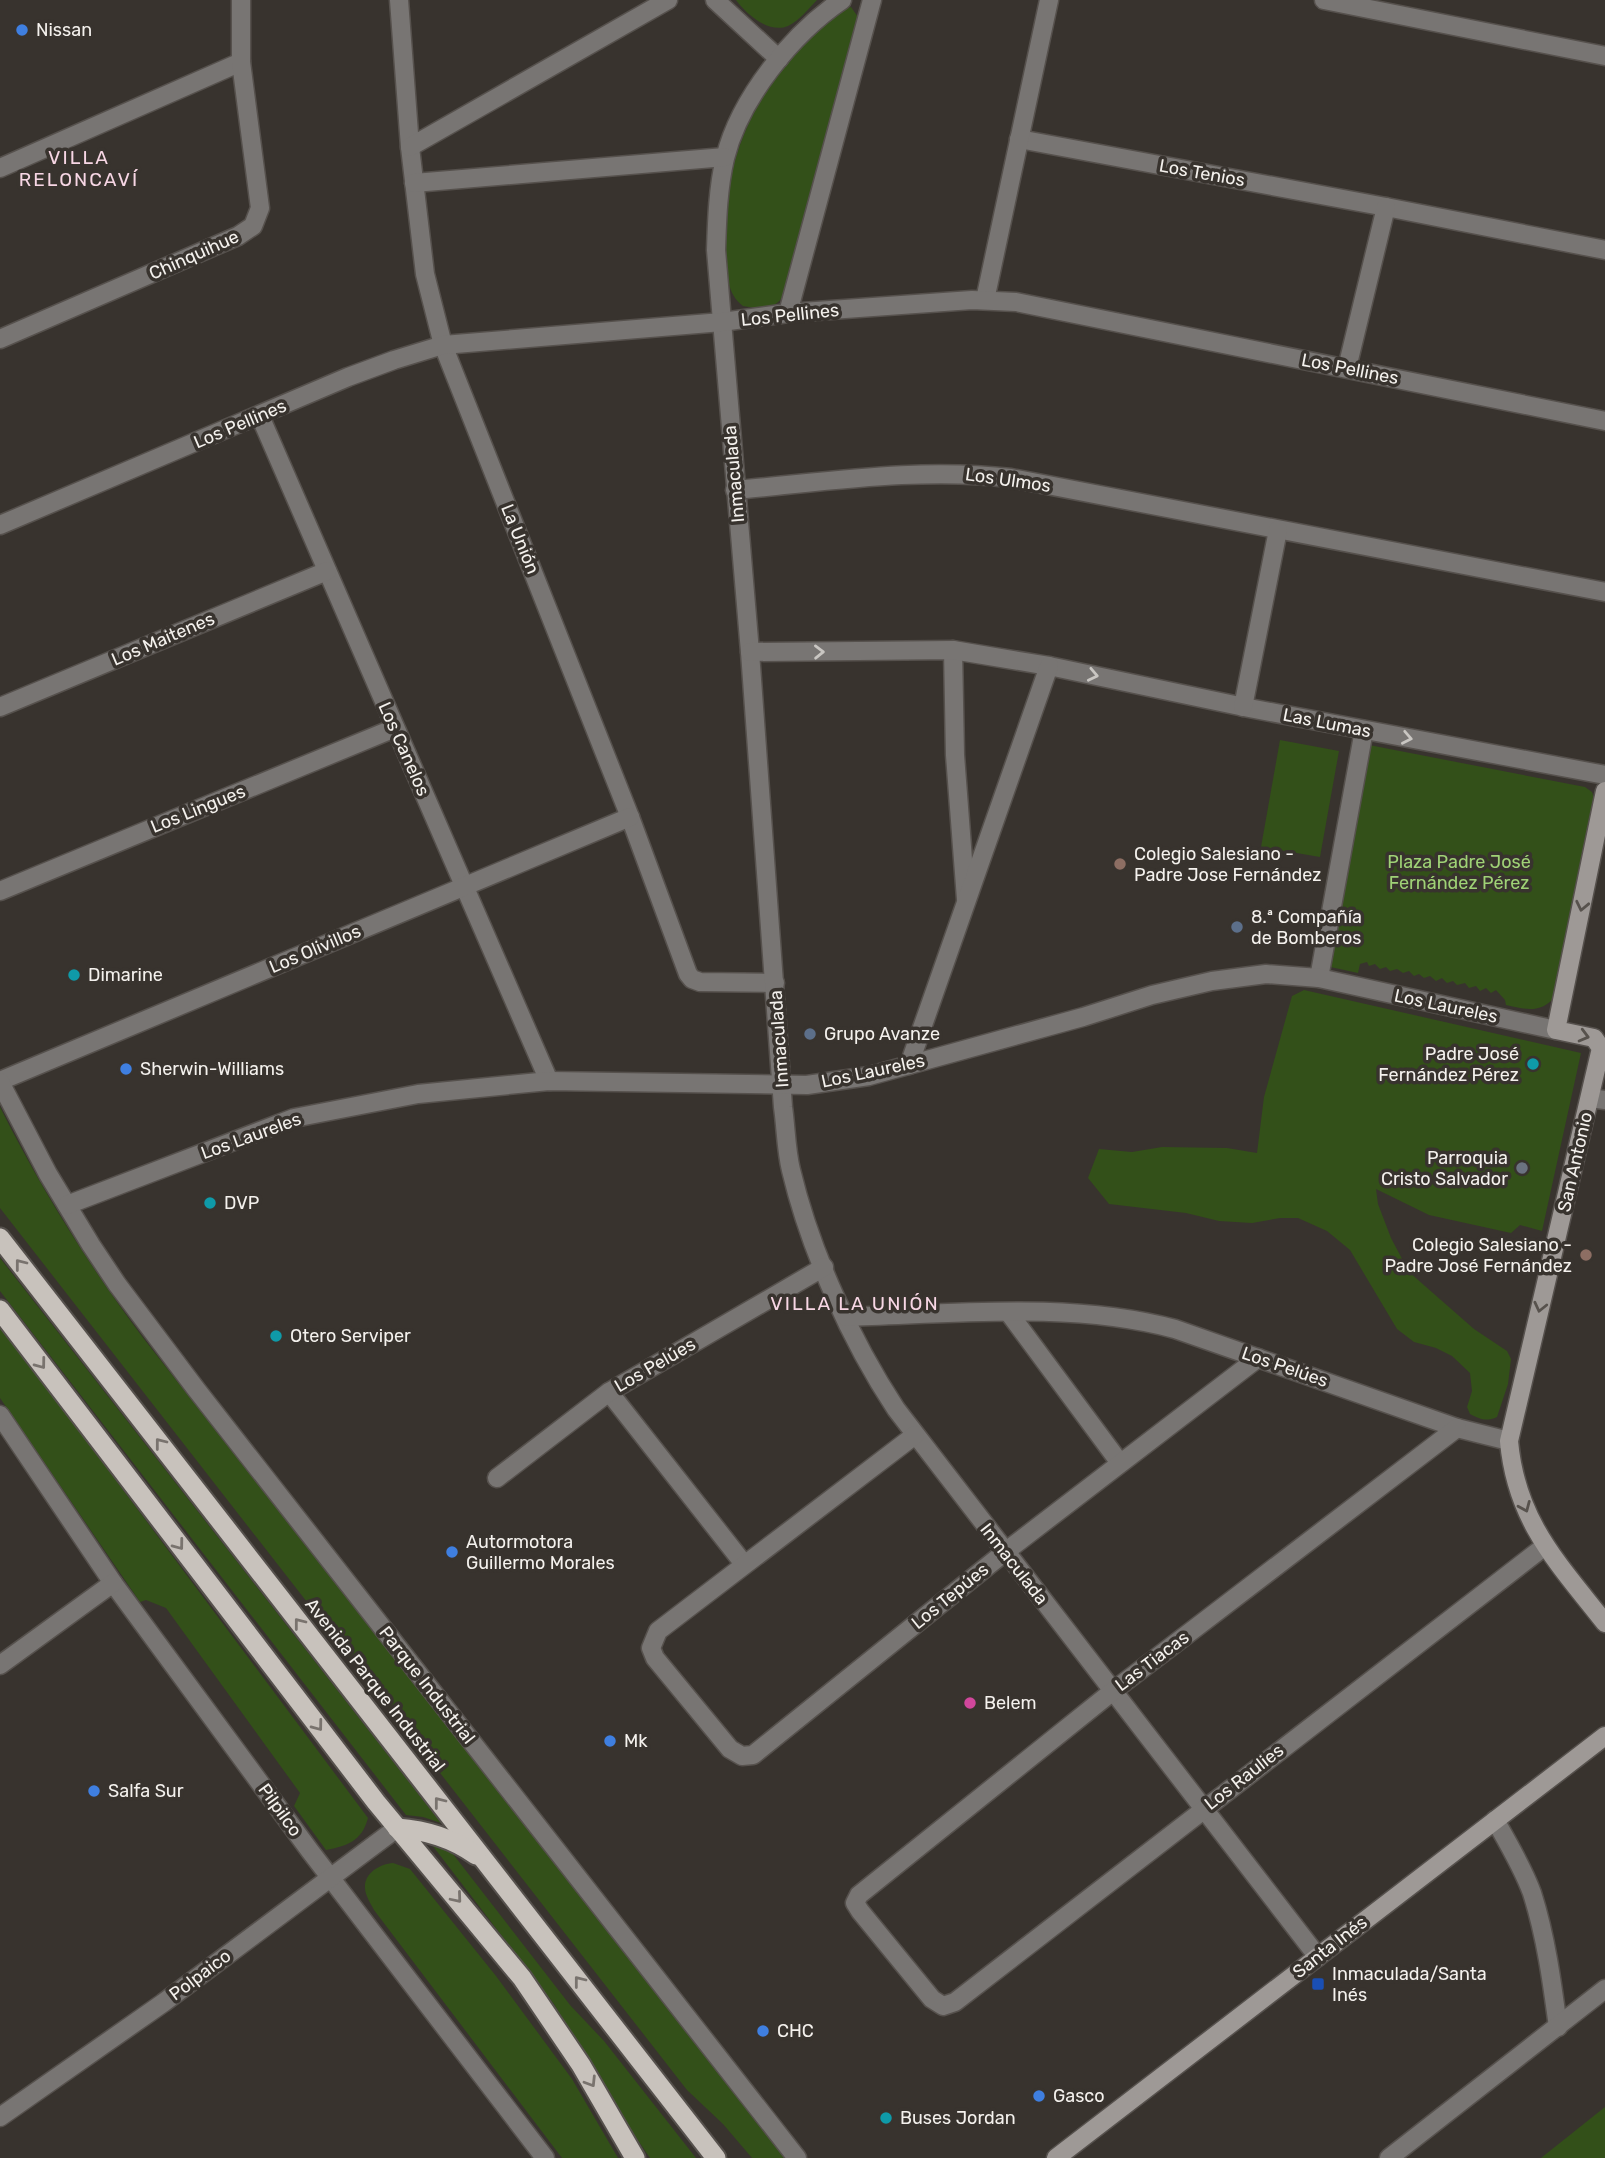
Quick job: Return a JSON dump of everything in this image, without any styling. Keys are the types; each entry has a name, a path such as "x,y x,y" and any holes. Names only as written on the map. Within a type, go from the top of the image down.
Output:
{"highway":[{"name":"Avenida Parque Industrial","path":"0,1238 716,2158"},
{"path":"0,1310 397,1828 530,1989 581,2066 635,2158"},
{"path":"397,1828 424,1831 451,1840 483,1861 497,1875"}],"main road":[{"path":"1556,1030 1597,868 1605,791"},
{"name":"San Antonio","path":"1509,1441 1597,1099 1601,1048 1599,1044 1591,1037 1556,1030"},
{"path":"1509,1441 1512,1469 1521,1499 1545,1546 1605,1623"},
{"name":"Santa Inés","path":"1056,2158 1605,1735"}],"street":[{"name":"Chinquihue","path":"0,339 238,236 253,226 260,208 241,62 241,0"},
{"name":"La Unión","path":"399,0 410,147 425,274 443,345 630,817 688,974 700,982 775,982"},
{"path":"410,147 668,0"},
{"path":"715,0 779,59"},
{"name":"Inmaculada","path":"842,0 805,30 779,59 741,119 725,157 718,205 716,250 790,1168 801,1208 824,1267 882,1387 915,1435 1318,1956"},
{"path":"788,313 872,0"},
{"path":"985,300 1049,0"},
{"path":"1324,0 1605,56"},
{"path":"0,168 241,62"},
{"name":"Los Tenios","path":"1019,139 1605,250"},
{"path":"415,183 725,157"},
{"path":"1348,368 1386,207"},
{"name":"Los Pellines","path":"0,526 360,373 443,345 722,322 788,313 985,300 1016,302 1605,421"},
{"name":"Los Canelos","path":"260,416 549,1081"},
{"name":"Los Ulmos","path":"735,490 938,473 1011,478 1605,592"},
{"path":"1243,707 1278,530"},
{"name":"Los Maitenes","path":"0,707 327,571"},
{"path":"953,650 955,755 966,906"},
{"name":"Las Lumas","path":"750,652 953,650 1049,666 1243,707 1605,775"},
{"path":"909,1065 1049,666"},
{"name":"Los Lingues","path":"0,891 395,728"},
{"path":"1319,978 1364,730"},
{"name":"Los Olivillos","path":"0,1082 630,817"},
{"name":"Los Laureles","path":"67,1205 294,1118 418,1094 549,1081 807,1086 857,1078 909,1065 1152,995 1212,981 1266,974 1319,978 1556,1030"},
{"name":"Parque Industrial","path":"0,1082 30,1142 117,1284 196,1389 797,2158"},
{"name":"Los Pelúes","path":"497,1478 609,1392 824,1267"},
{"path":"1009,1313 1120,1463"},
{"name":"Los Pelúes","path":"846,1317 1009,1313 1109,1316 1147,1321 1457,1428 1509,1441"},
{"name":"Los Tepúes","path":"744,1564 658,1631 651,1648 655,1658 730,1749 742,1756 753,1755 1005,1552 1258,1358"},
{"path":"609,1392 744,1564 915,1435"},
{"name":"Pilpilco","path":"0,1415 113,1583 331,1877 545,2158"},
{"name":"Las Tiacas","path":"943,2006 932,1999 855,1903 859,1895 1112,1691 1457,1428"},
{"name":"Los Raulies","path":"943,2006 955,2002 1545,1546"},
{"path":"0,1664 113,1583"},
{"path":"1494,1820 1531,1891 1543,1933 1558,2027"},
{"name":"Polpaico","path":"0,2117 163,2003 397,1828"},
{"path":"1389,2158 1605,1989"}],"green space":[{"path":"736,0 817,0 796,21 781,28 759,21"},
{"path":"851,7 858,17 784,295 771,306 743,306 730,289 726,253 726,215 731,179 740,146 770,87 791,60 843,9"},
{"path":"1280,740 1339,751 1320,857 1261,847"},
{"name":"Plaza Padre José Fernández Pérez","path":"1369,745 1585,787 1592,792 1594,798 1554,998 1548,1003 1532,1009 1519,1008 1506,1005 1496,990 1491,993 1486,988 1480,991 1476,986 1469,988 1465,983 1457,985 1453,981 1447,983 1442,978 1436,981 1430,976 1414,976 1409,971 1390,971 1386,967 1380,969 1375,964 1369,966 1367,962 1360,964 1358,973 1326,966"},
{"path":"1304,990 1581,1053 1542,1231 1520,1225 1511,1233 1429,1215 1376,1189 1378,1204 1391,1238 1409,1272 1474,1329 1507,1351 1511,1359 1508,1384 1497,1417 1483,1419 1470,1414 1467,1407 1472,1391 1470,1373 1452,1356 1414,1342 1397,1329 1350,1250 1327,1231 1298,1218 1252,1223 1219,1221 1186,1213 1109,1204 1088,1178 1099,1149 1132,1152 1162,1147 1227,1148 1257,1153 1264,1097 1292,996"},
{"path":"0,1107 67,1226 144,1339 785,2158 752,2158 723,2124 687,2090 0,1208"},
{"path":"0,1258 441,1823 406,1815 0,1291"},
{"path":"0,1325 368,1818 362,1832 353,1841 326,1850 294,1806 300,1793 166,1608 146,1600 140,1602 0,1398"},
{"path":"429,1841 446,1845 570,2005 604,2041 696,2158 650,2158 616,2108 554,2004"},
{"path":"393,1863 410,1869 496,1976 572,2079 618,2158 562,2158 374,1910 365,1891 367,1878 378,1867"},
{"path":"1605,2107 1605,2158 1541,2158"}],"place":[{"name":"Nissan","path":"22,30"},
{"name":"Colegio Salesiano - Padre Jose Fernández","path":"1120,864"},
{"name":"8.ª Compañía de Bomberos","path":"1237,927"},
{"name":"Dimarine","path":"74,975"},
{"name":"Grupo Avanze","path":"810,1034"},
{"name":"Padre José Fernández Pérez","path":"1533,1064"},
{"name":"Sherwin-Williams","path":"126,1069"},
{"name":"Parroquia Cristo Salvador","path":"1522,1168"},
{"name":"DVP","path":"210,1203"},
{"name":"Colegio Salesiano - Padre José Fernández","path":"1586,1255"},
{"name":"Otero Serviper","path":"276,1336"},
{"name":"Autormotora Guillermo Morales","path":"452,1552"},
{"name":"Belem","path":"970,1703"},
{"name":"Mk","path":"610,1741"},
{"name":"Salfa Sur","path":"94,1791"},
{"name":"Inmaculada/Santa Inés","path":"1318,1984"},
{"name":"CHC","path":"763,2031"},
{"name":"Gasco","path":"1039,2096"},
{"name":"Buses Jordan","path":"886,2118"}],"district":[{"name":"VILLA RELONCAVÍ","path":"79,168"},
{"name":"VILLA LA UNIÓN","path":"855,1303"}]}
